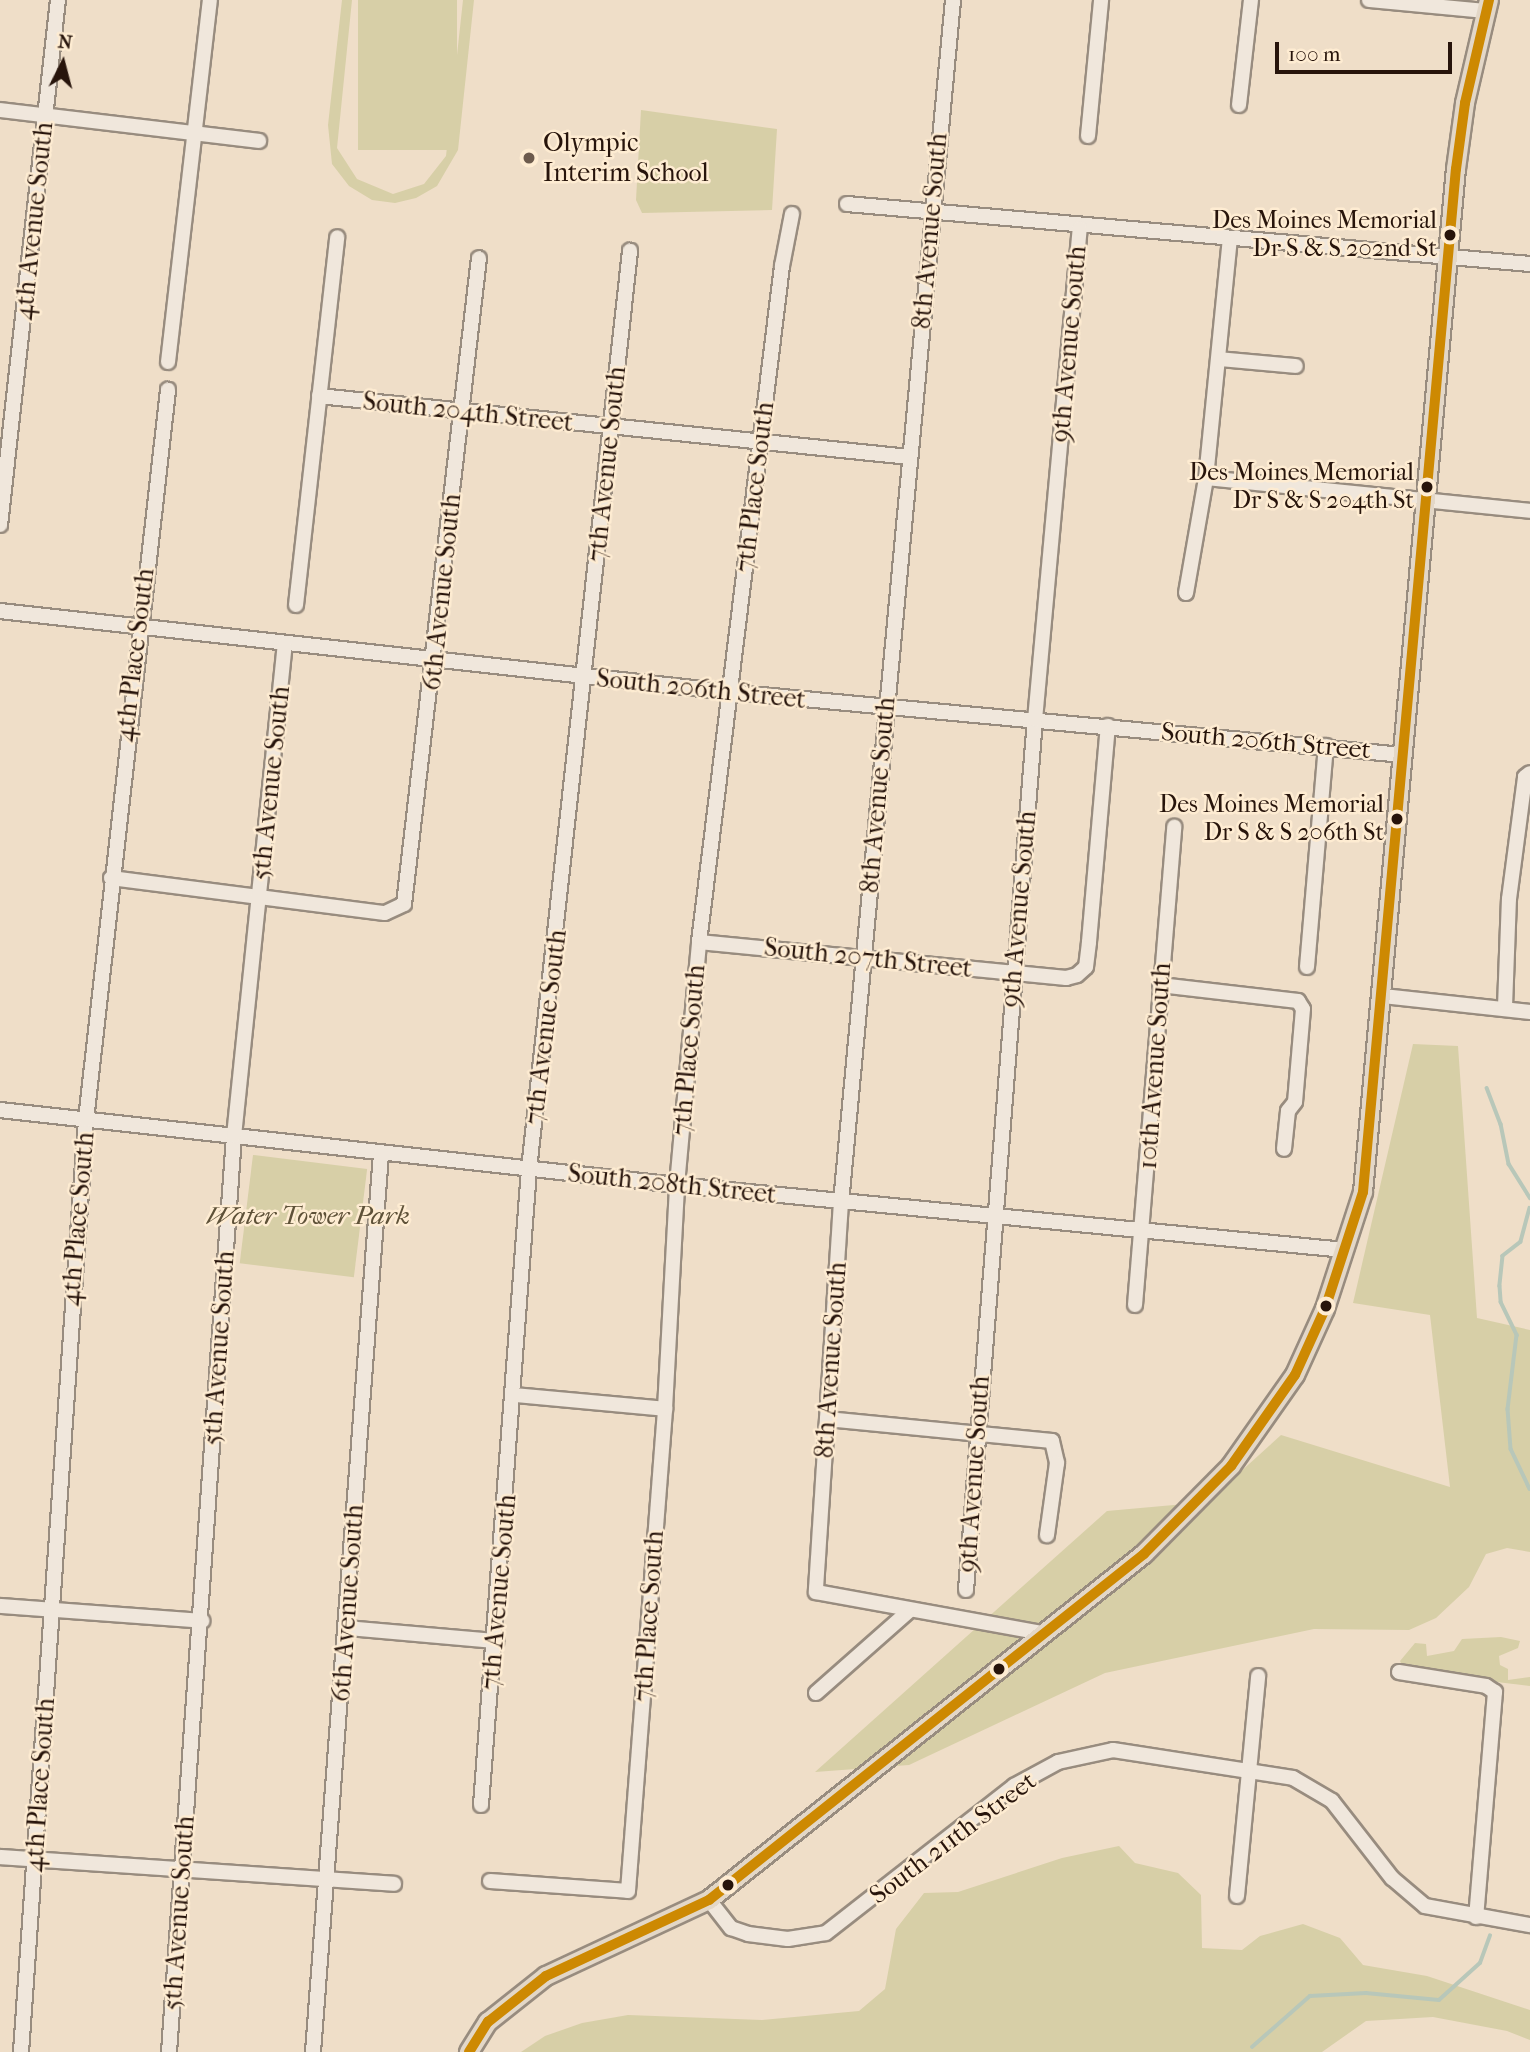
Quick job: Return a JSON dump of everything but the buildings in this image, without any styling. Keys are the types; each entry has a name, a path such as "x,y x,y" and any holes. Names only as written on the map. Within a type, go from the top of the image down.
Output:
{"main road":[{"path":"469,2052 488,2022 546,1976 709,1900 1185,1517 1263,1426 1295,1375 1345,1250 1363,1192 1463,113 1488,6"}],"street":[{"name":"4th Avenue South","path":"0,525 58,0"},
{"path":"168,362 209,0"},
{"name":"8th Avenue South","path":"910,1610 816,1592 841,1202 953,0"},
{"path":"1088,136 1101,0"},
{"path":"1240,105 1251,0"},
{"path":"1369,0 1488,6"},
{"path":"0,110 259,141"},
{"path":"847,204 1080,228 1530,264"},
{"name":"7th Place South","path":"490,1881 628,1891 665,1409 677,1185 699,942 760,442 792,214"},
{"name":"9th Avenue South","path":"966,1590 975,1435 996,1215 1035,720 1080,228"},
{"path":"296,605 337,237"},
{"path":"1186,593 1206,478 1230,239"},
{"name":"7th Avenue South","path":"481,1805 515,1395 530,1170 630,251"},
{"name":"6th Avenue South","path":"260,896 385,913 404,904 479,258"},
{"path":"1219,359 1296,366"},
{"name":"4th Place South","path":"21,2052 86,1119 138,627 168,390"},
{"name":"South 204th Street","path":"319,396 909,457"},
{"path":"1206,478 1530,510"},
{"name":"South 206th Street","path":"0,611 434,662 1403,755"},
{"name":"5th Avenue South","path":"169,2052 202,1621 234,1136 285,645"},
{"name":"South 207th Street","path":"699,942 863,954 1066,978 1086,967 1108,726"},
{"path":"1307,967 1326,746"},
{"path":"1505,1007 1505,944 1514,854 1525,777 1530,773"},
{"name":"10th Avenue South","path":"1135,1305 1174,827"},
{"path":"111,878 260,896"},
{"path":"1160,985 1298,1001 1303,1009 1297,1075 1284,1149"},
{"path":"1383,996 1505,1007 1530,1012"},
{"name":"South 208th Street","path":"0,1110 530,1170 1345,1250"},
{"name":"6th Avenue South","path":"313,2052 381,1153"},
{"path":"515,1395 665,1409"},
{"path":"827,1419 1052,1441 1056,1463 1047,1535"},
{"path":"0,1606 202,1621"},
{"path":"816,1693 910,1610 1041,1633"},
{"path":"347,1628 496,1641"},
{"path":"1399,1672 1486,1686 1495,1692 1476,1917"},
{"path":"1237,1896 1247,1769 1258,1676"},
{"name":"South 211th Street","path":"709,1900 731,1928 748,1934 788,1939 826,1933 1014,1786 1058,1762 1086,1753 1113,1750 1293,1778 1315,1788 1332,1801 1411,1897 1440,1912 1530,1925"},
{"path":"0,1857 394,1884"}],"green space":[{"path":"342,0 352,0 337,148 357,179 393,194 424,184 446,156 463,0 474,0 458,150 437,186 416,198 395,203 372,200 349,186 332,164 328,125"},
{"path":"358,0 457,0 457,150 358,150"},
{"path":"641,110 777,129 772,210 642,213 636,200"},
{"path":"1413,1044 1458,1046 1477,1318 1530,1330 1530,1552 1507,1548 1486,1554 1469,1587 1436,1618 1409,1630 1314,1629 1105,1673 909,1765 815,1772 1107,1511 1207,1502 1281,1435 1450,1487 1430,1315 1353,1303"},
{"name":"Water Tower Park","path":"253,1155 367,1169 354,1277 240,1263"},
{"path":"1501,1637 1520,1641 1518,1648 1499,1656 1500,1665 1508,1669 1508,1680 1530,1677 1530,1686 1405,1671 1400,1661 1415,1643 1426,1644 1427,1656 1454,1651 1462,1639"},
{"path":"1119,1846 1135,1863 1178,1873 1201,1895 1202,1948 1242,1950 1260,1936 1303,1924 1340,1938 1363,1965 1427,1976 1530,2010 1530,2040 1507,2031 1433,2017 1366,2021 1322,2052 521,2052 545,2036 582,2023 628,2015 762,2020 859,2011 885,1989 896,1929 924,1893 958,1892 1062,1858"}],"waterway":[{"path":"1487,1088 1501,1124 1509,1164 1530,1198"},
{"path":"1530,1208 1521,1242 1503,1256 1500,1286 1501,1302 1517,1335 1508,1409 1511,1449 1530,1489"},
{"path":"1252,2047 1310,1996 1366,1993 1439,2000 1480,1963 1490,1936"}],"transit line":[{"path":"469,2052 488,2022 546,1976 709,1900 1144,1554 1231,1466 1295,1375 1325,1309 1363,1192 1456,169 1465,103 1489,0"}],"place":[{"name":"Olympic Interim School","path":"529,158"},
{"name":"Des Moines Memorial Dr S & S 202nd St","path":"1450,235"},
{"name":"Des Moines Memorial Dr S & S 204th St","path":"1427,487"},
{"name":"Des Moines Memorial Dr S & S 206th St","path":"1397,819"}]}
